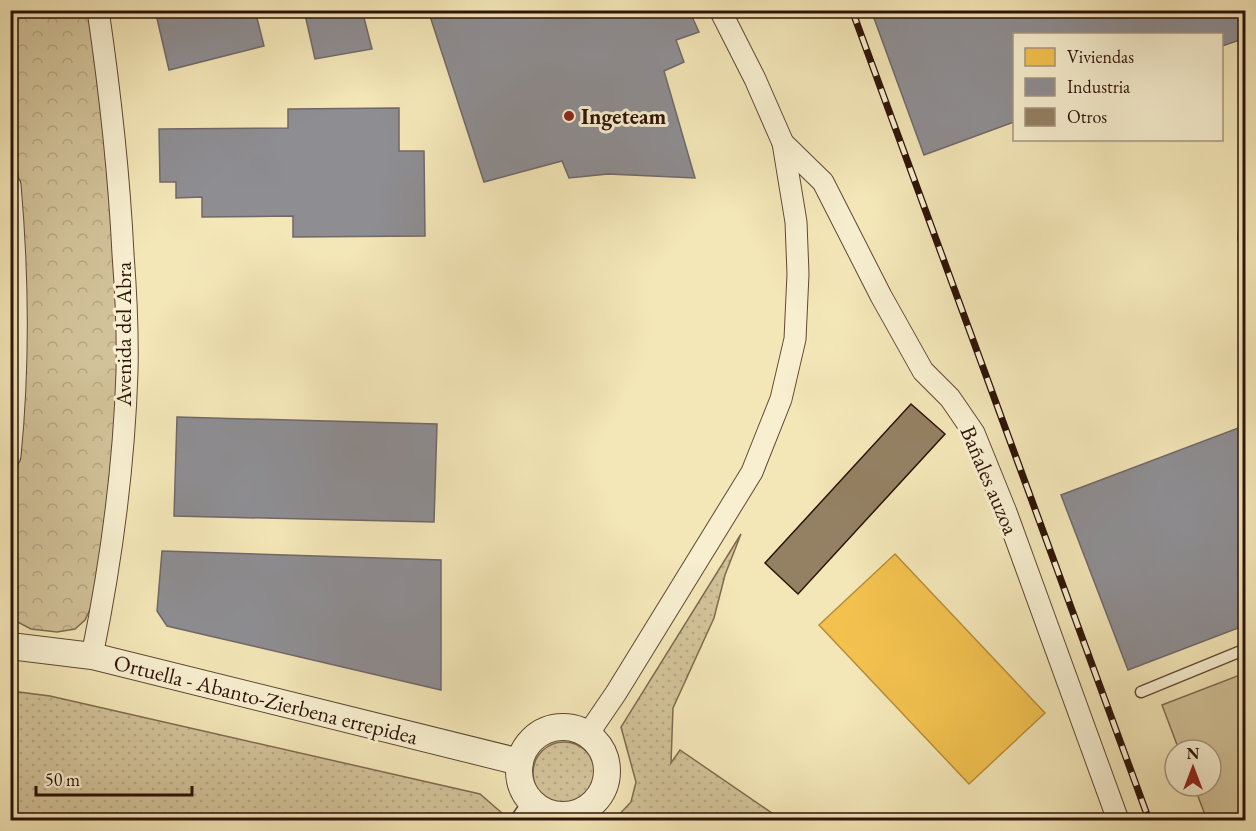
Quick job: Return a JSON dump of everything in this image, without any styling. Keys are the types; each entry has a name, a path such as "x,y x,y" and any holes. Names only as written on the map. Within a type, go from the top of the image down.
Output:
{"street":[{"name":"Avenida del Abra","path":"92,656 115,520 127,372 120,203 112,99 98,10"},
{"name":"Bañales auzoa","path":"588,734 616,693 752,472 781,399 795,339 798,274 796,222 783,142 755,79 720,10"},
{"name":"Bañales auzoa","path":"783,142 823,182 881,296 923,371 950,398 974,433 1006,512 1118,820"},
{"path":"10,185 17,300 17,368 10,456"},
{"name":"Ortuella - Abanto-Zierbena errepidea","path":"10,646 92,656 520,762"},
{"path":"564,727 588,734 598,743 605,755 608,768 603,788 592,805 580,812 552,817 530,800 521,782 520,762 524,751 531,741 547,731 564,727"}],"lane":[{"path":"1141,692 1245,649"},
{"path":"512,820 516,819 530,800"}],"green space":[{"path":"11,11 91,11 109,114 117,280 117,401 103,541 95,599 85,620 75,629 57,632 31,629 12,619 11,616 10,525 20,450 20,190 10,115"},
{"path":"1245,113 1245,274 1238,239"},
{"path":"741,534 725,575 714,618 673,708 671,763 680,750 782,820 614,820 631,802 636,782 621,727"},
{"path":"1245,673 1245,820 1207,820 1199,798 1223,798 1223,738 1174,738 1162,705"},
{"path":"11,691 50,696 480,794 507,820 11,820"},
{"path":"564,742 576,744 586,751 593,761 595,773 593,785 586,795 576,802 564,804 552,802 542,795 535,785 533,773 535,761 542,751 552,744"}],"building: Viviendas":[{"path":"895,554 1045,713 969,784 819,625"}],"building: Industria":[{"path":"155,10 255,10 264,46 169,70"},
{"path":"304,10 362,10 372,49 315,59"},
{"name":"Ingeteam","path":"428,10 689,10 699,32 676,40 684,62 664,71 695,178 608,174 569,178 562,161 484,182"},
{"path":"871,10 1246,10 1246,38 1223,46 1223,33 1013,33 1013,122 924,155"},
{"path":"399,108 399,151 424,151 425,236 293,237 293,216 202,217 202,197 176,198 176,182 160,182 159,129 288,128 288,109"},
{"path":"177,417 437,424 434,522 174,516"},
{"path":"1246,425 1246,625 1128,670 1061,495"},
{"path":"162,551 441,560 441,690 167,626 157,611"}],"building: Otros":[{"path":"911,404 945,434 798,594 765,563"}],"railway":[{"path":"852,10 1149,820"}],"place":[{"name":"Ingeteam","path":"569,116"}]}
